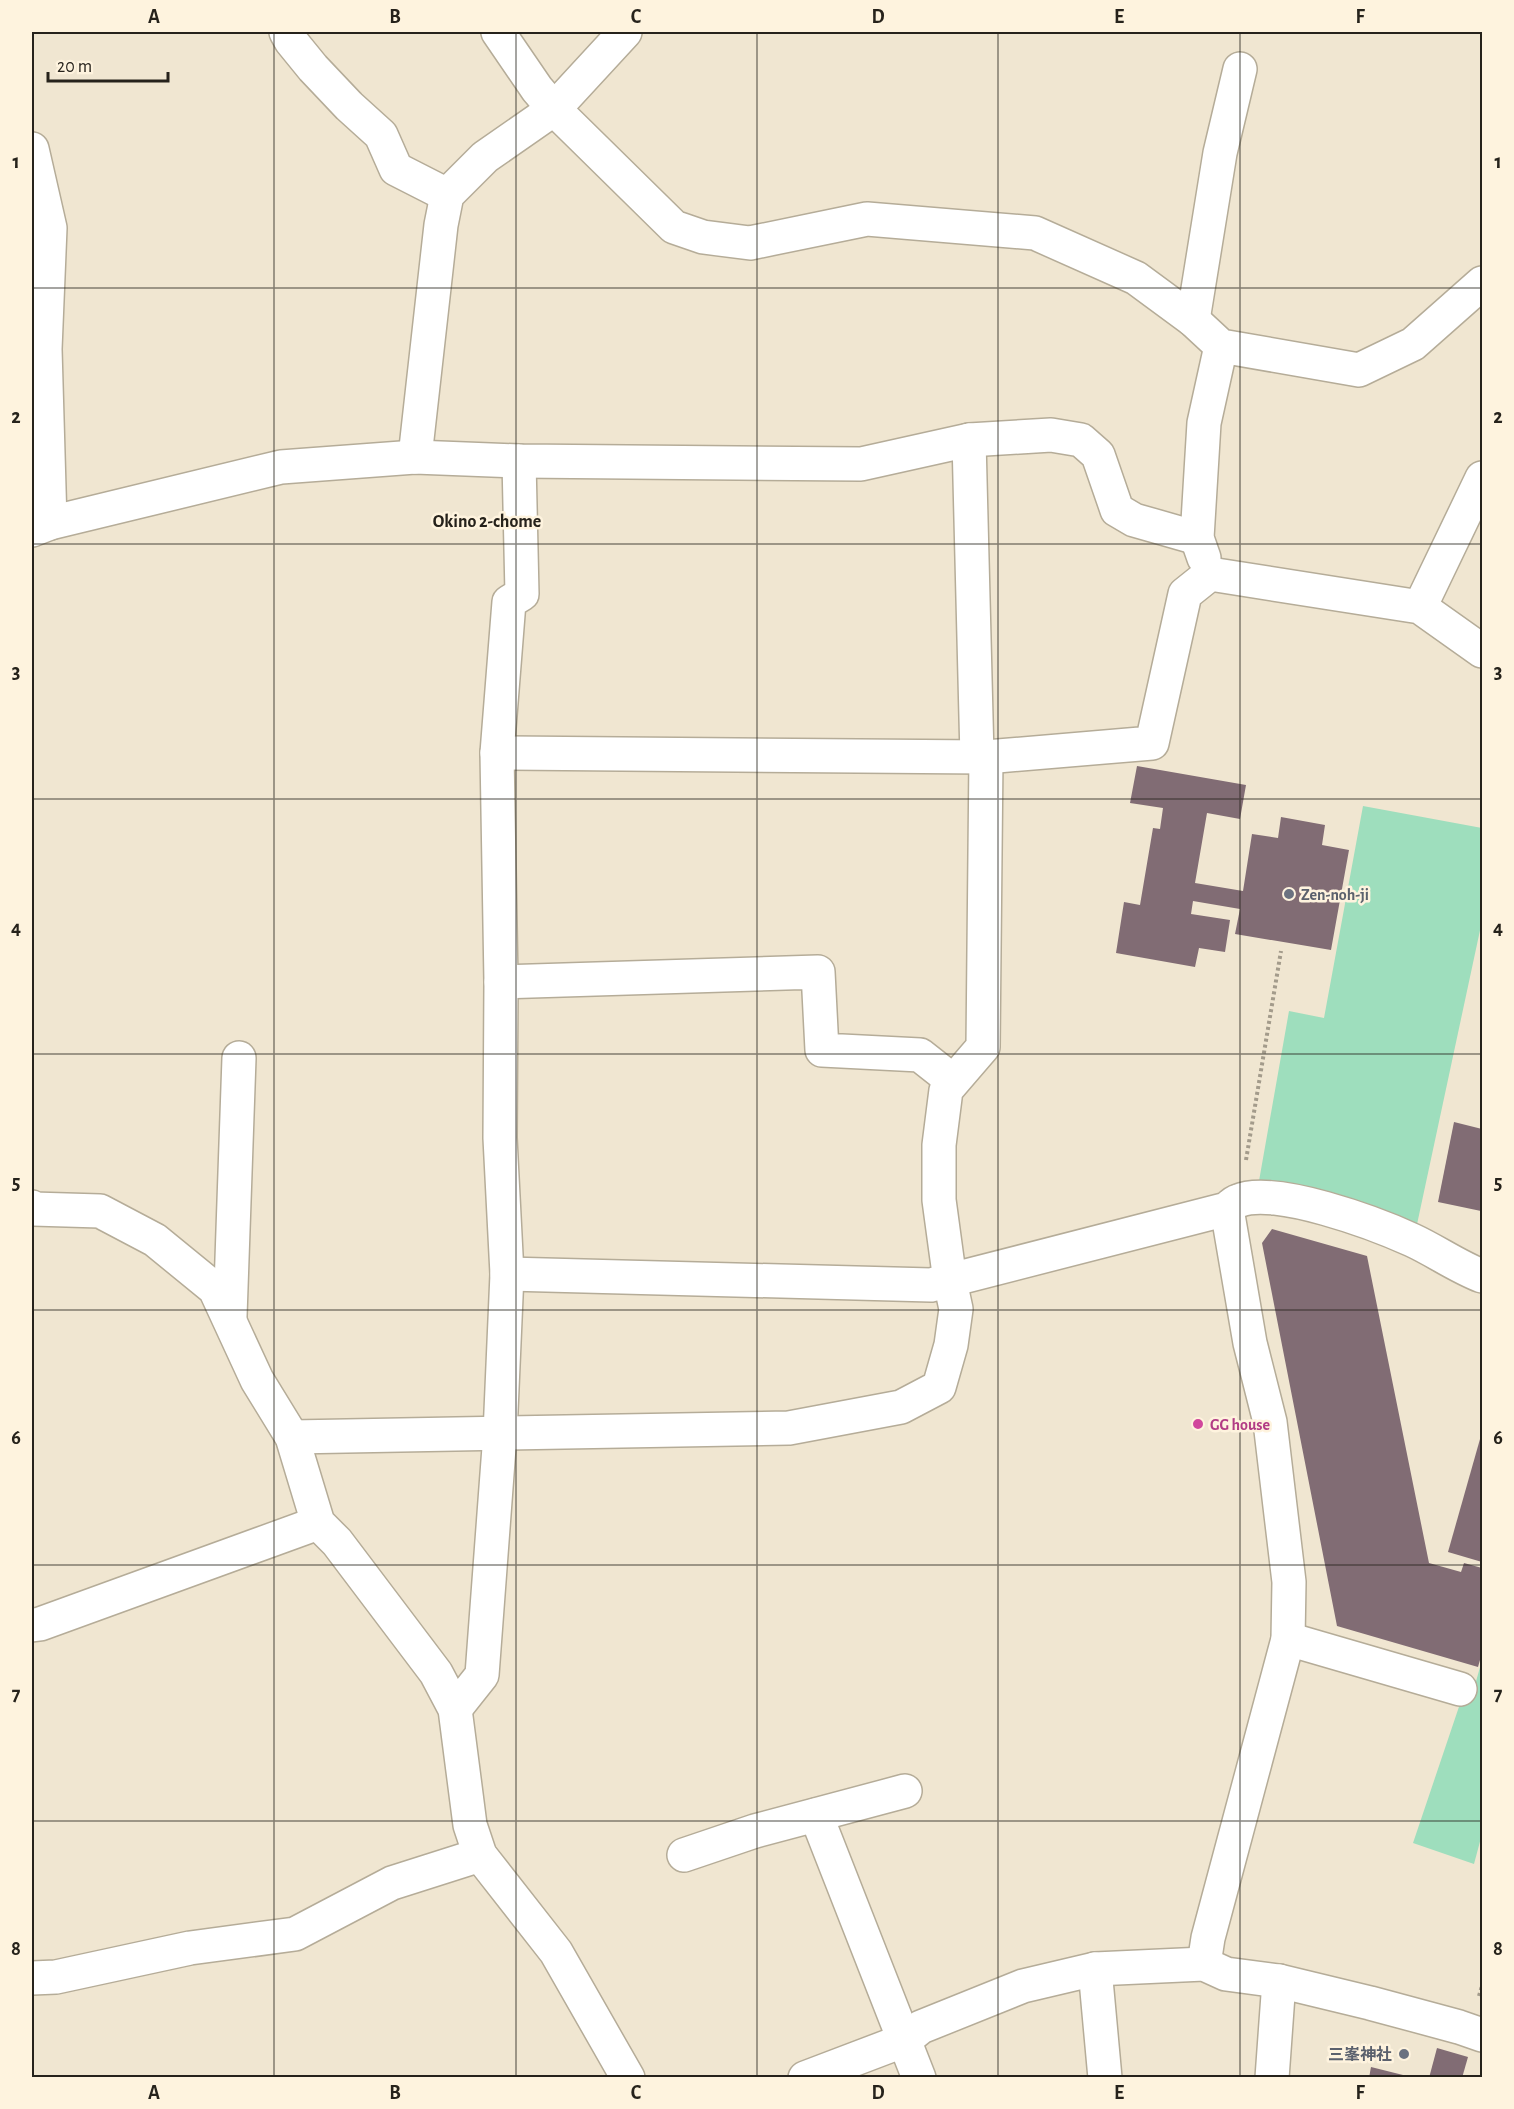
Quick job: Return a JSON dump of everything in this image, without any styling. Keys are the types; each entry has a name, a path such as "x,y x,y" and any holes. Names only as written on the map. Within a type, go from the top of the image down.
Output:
{"street":[{"path":"286,32 313,68 349,106 381,135 396,169 447,195"},
{"path":"498,32 537,89 554,109 674,227 703,237 750,243 867,219 1035,233 1136,278 1192,320 1221,346 1359,370 1413,344 1482,283"},
{"path":"416,457 441,225 447,195 485,157 554,109 625,32"},
{"path":"1192,320 1220,153 1240,69"},
{"path":"32,149 50,228 41,526 281,467 416,457 519,461 861,464 969,440 1051,435 1081,440 1098,455 1116,510 1134,520 1197,538"},
{"path":"1210,574 1197,538 1204,423 1221,346"},
{"path":"292,1437 789,1428 901,1407 939,1387 951,1345 956,1310 939,1200 939,1145 946,1090 983,1047 981,757 969,440"},
{"path":"455,1709 482,1674 500,1434 507,1274 500,1138 501,982 497,753 509,602 522,594 519,461"},
{"path":"1420,607 1482,478"},
{"path":"497,753 981,757 1152,743 1185,594 1210,574 1420,607 1482,651"},
{"path":"501,982 818,972 822,1050 920,1055 953,1081"},
{"path":"230,1321 239,1058"},
{"path":"507,1274 931,1285 1233,1204 1281,1198 1364,1219 1414,1241 1482,1276"},
{"path":"1204,1964 1208,1938 1287,1639 1289,1582 1270,1422 1250,1343 1233,1204"},
{"path":"32,1207 33,1209 100,1211 155,1240 215,1289 257,1380 292,1437 318,1523 337,1542 436,1673 455,1709 470,1824 480,1855 556,1952 628,2078"},
{"path":"32,1625 318,1523"},
{"path":"1287,1639 1460,1689"},
{"path":"684,1855 755,1831 905,1791"},
{"path":"816,1815 919,2078"},
{"path":"32,1978 56,1977 190,1948 294,1934 392,1883 480,1855"},
{"path":"805,2078 905,2040 921,2027 1023,1986 1095,1969 1204,1964 1226,1974 1279,1981 1393,2009 1482,2035"},
{"path":"1095,1969 1105,2078"},
{"path":"1272,2078 1279,1981"}],"path":[{"path":"1233,1204 1281,951"}],"green space":[{"path":"1363,806 1482,828 1482,921 1416,1229 1359,1205 1259,1181 1289,1011 1324,1018"},
{"path":"1482,1660 1482,1834 1474,1864 1413,1843 1467,1683 1475,1685"}],"building":[{"path":"1137,766 1246,785 1240,819 1207,813 1195,883 1243,891 1252,834 1278,838 1281,817 1325,825 1322,845 1349,850 1331,950 1235,934 1240,909 1193,901 1191,914 1230,920 1225,952 1199,948 1195,967 1116,953 1124,902 1140,905 1153,828 1160,829 1163,808 1130,803"},
{"path":"1454,1122 1482,1129 1481,1211 1438,1202"},
{"path":"1272,1229 1367,1256 1429,1563 1461,1572 1464,1563 1482,1568 1482,1653 1478,1667 1337,1626 1262,1243"},
{"path":"1482,1432 1482,1562 1448,1552"},
{"path":"1437,2048 1468,2057 1462,2078 1429,2078"},
{"path":"1371,2067 1411,2077 1411,2078 1369,2078"}],"place":[{"name":"Zen-noh-ji","path":"1289,894"},
{"name":"GG house","path":"1198,1424"},
{"name":"三峯神社","path":"1404,2054"}],"district":[{"name":"Okino 2-chome","path":"487,521"}]}
